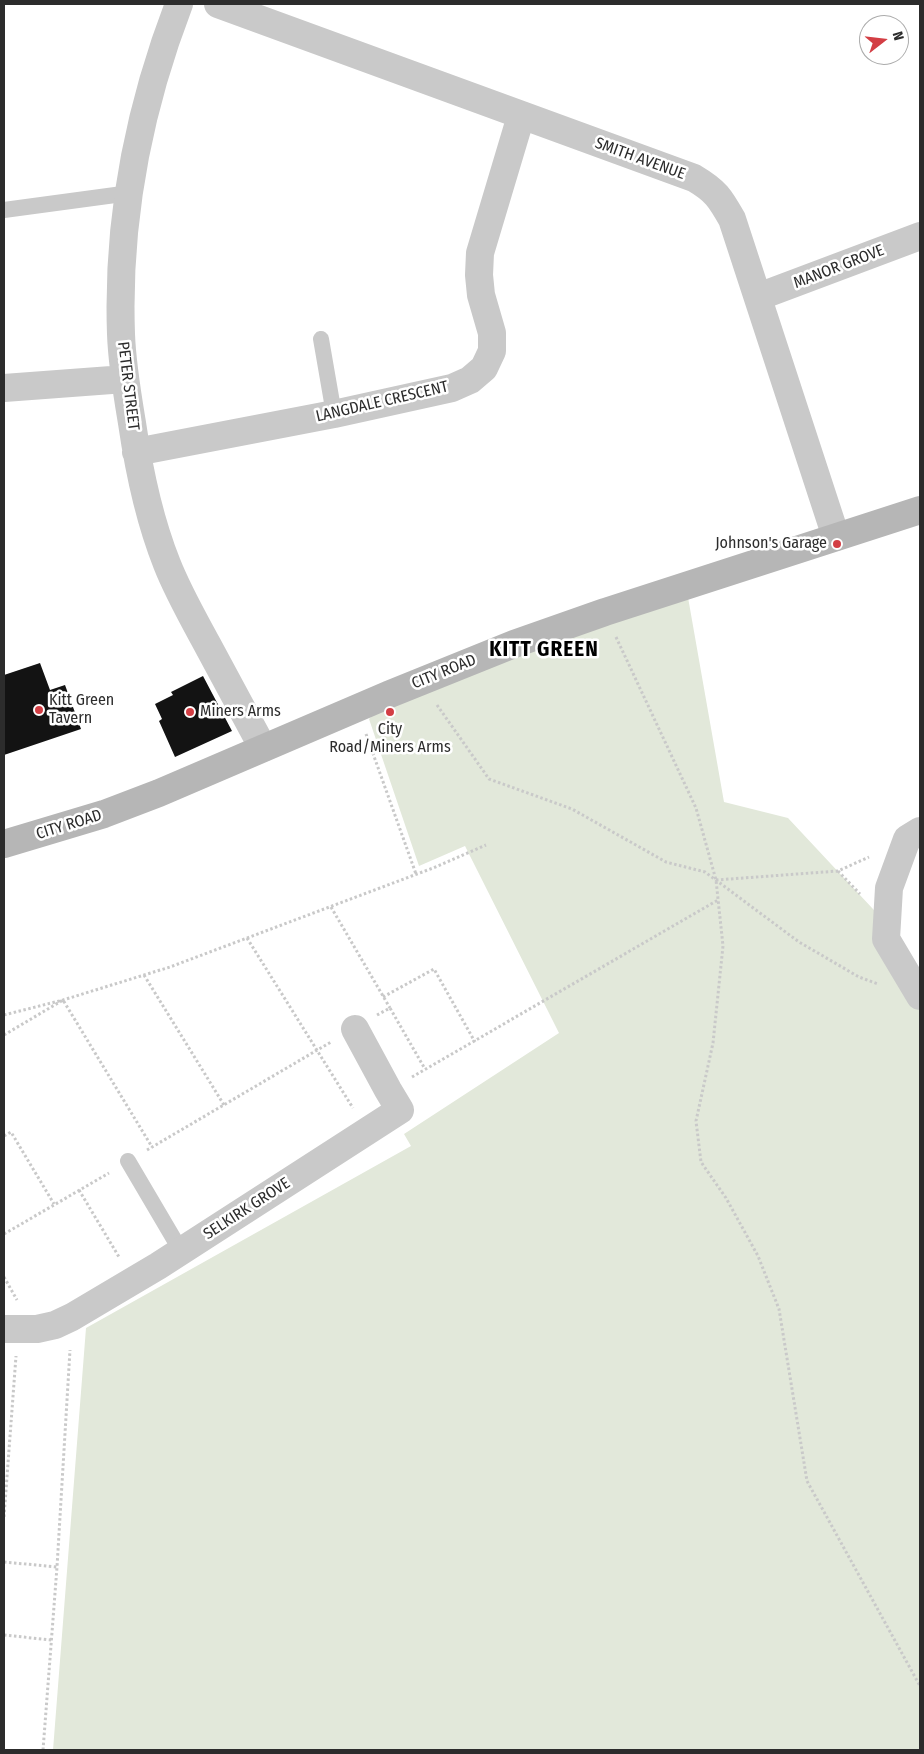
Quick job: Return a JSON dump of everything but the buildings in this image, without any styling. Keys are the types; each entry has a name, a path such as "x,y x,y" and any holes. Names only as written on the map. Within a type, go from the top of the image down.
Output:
{"street":[{"name":"PETER STREET","path":"179,4 164,41 150,89 139,136 130,193 122,256 121,334 125,378 136,452 145,493 167,564 182,598 263,748"},
{"name":"SMITH AVENUE","path":"218,4 694,178 710,187 720,198 732,219 836,537"},
{"name":"LANGDALE CRESCENT","path":"136,452 334,414 452,388 470,380 484,368 492,351 492,333 481,295 479,275 480,253 521,116"},
{"name":"MANOR GROVE","path":"758,297 920,236"},
{"path":"4,388 125,378"},
{"name":"CITY ROAD","path":"4,844 104,814 159,793 514,644 605,612 920,510"},
{"path":"914,835 889,888 886,939 920,996"},
{"name":"SELKIRK GROVE","path":"11,1330 37,1329 55,1325 72,1317 181,1251 400,1110 354,1029"}],"lane":[{"path":"4,210 130,193"},
{"path":"321,339 334,414"},
{"path":"128,1161 181,1251"}],"path":[{"path":"605,612 696,808 716,880 723,946 713,1043 696,1121 701,1162 726,1198 758,1256 780,1309 807,1481 920,1686"},
{"path":"421,682 489,779 572,809 666,862 704,872 799,942 859,977 886,986"},
{"path":"357,709 416,874"},
{"path":"716,880 838,871 914,835"},
{"path":"4,1015 63,1000 170,968 416,874 486,845"},
{"path":"388,1090 475,1042 718,900"},
{"path":"331,907 425,1069"},
{"path":"247,938 357,1115"},
{"path":"383,996 434,969 475,1042"},
{"path":"144,975 224,1105"},
{"path":"4,1035 63,1000"},
{"path":"63,1000 152,1147"},
{"path":"4,1234 390,1008"},
{"path":"4,1136 11,1132 54,1204"},
{"path":"79,1190 120,1257"},
{"path":"43,1750 57,1566 72,1317"},
{"path":"4,1517 11,1330"},
{"path":"4,1562 57,1566"},
{"path":"4,1635 51,1640"}],"shaded area":[{"path":"686,586 724,802 788,818 887,924 920,979 920,1750 53,1750 86,1328 411,1146 404,1134 559,1033 465,846 419,866 369,719 390,694"}],"place":[{"name":"Johnson's Garage","path":"837,544"},
{"name":"Kitt Green Tavern","path":"39,710"},
{"name":"Miners Arms","path":"190,712"},
{"name":"City Road/Miners Arms","path":"390,712"}],"district":[{"name":"KITT GREEN","path":"544,650"}]}
